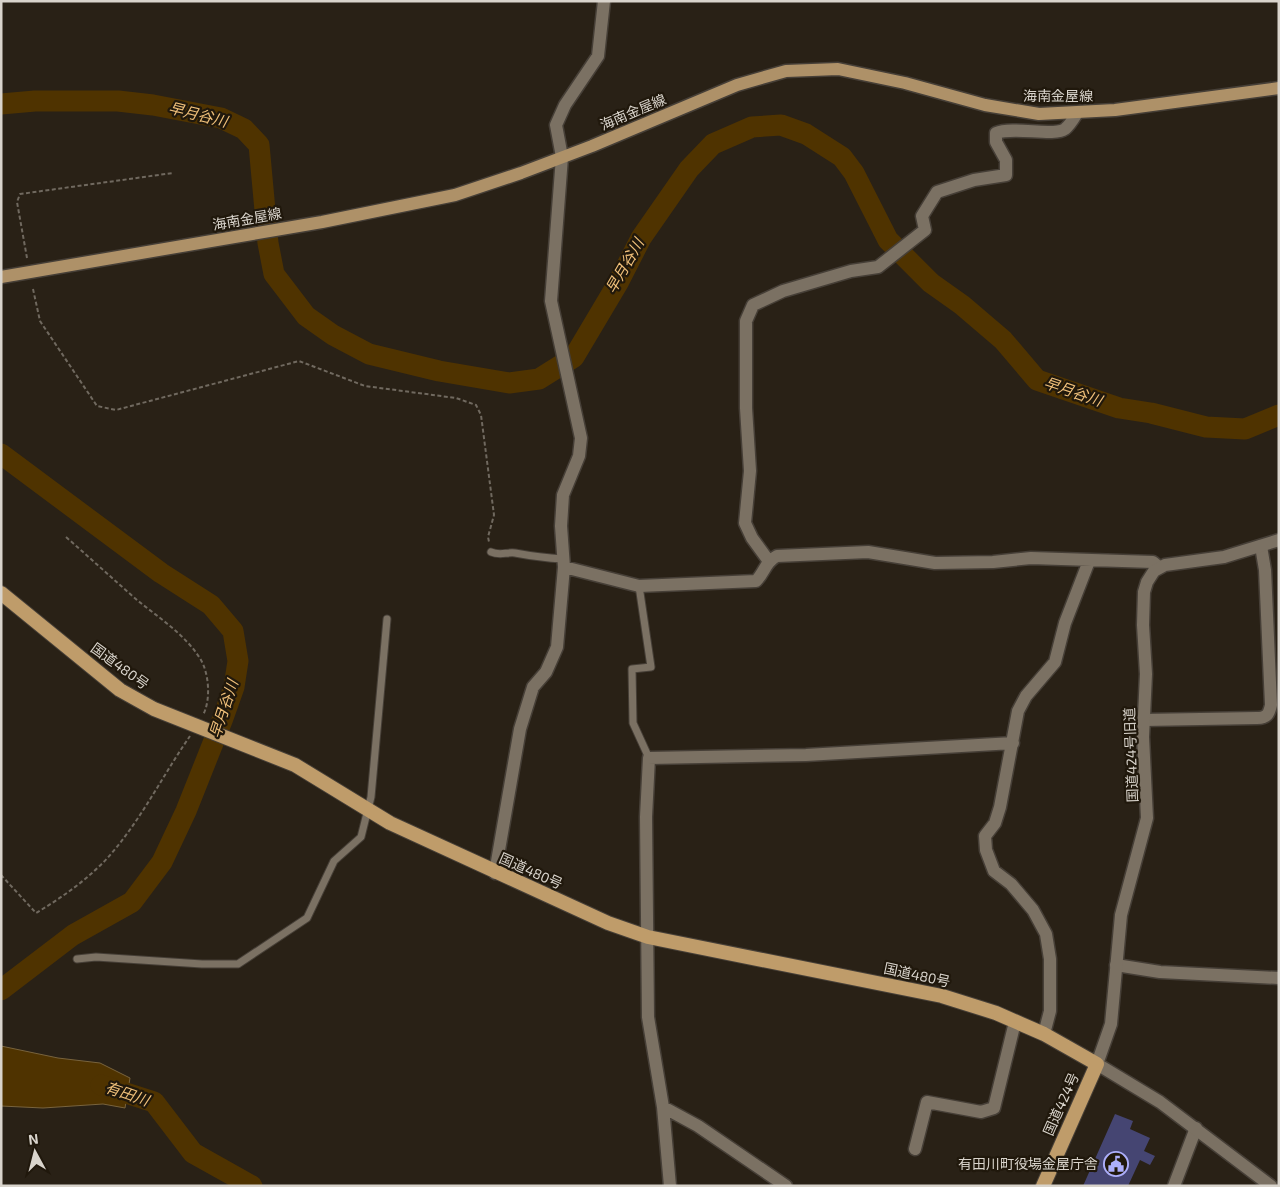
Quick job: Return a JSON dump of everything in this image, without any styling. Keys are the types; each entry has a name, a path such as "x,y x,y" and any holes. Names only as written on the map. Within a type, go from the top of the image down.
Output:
{"highway":[{"name":"国道480号","path":"1,593 120,690 154,709 295,765 390,823 608,923 648,937 942,996 1044,1034 1097,1064"},
{"name":"国道424号","path":"1043,1186 1097,1064"}],"main road":[{"name":"海南金屋線","path":"1,277 322,222 455,195 562,157 737,85 770,75 811,68 838,69 863,73 1011,110 1039,114 1115,110 1279,88"}],"street":[{"path":"496,873 520,729 533,687 546,672 557,646 563,563 560,526 563,495 579,456 581,438 551,301 562,157 556,125 565,105 598,56 604,1"},
{"path":"768,560 752,538 745,523 750,471 746,408 746,321 753,305 783,291 851,271 878,267 925,230 922,216 938,192 974,180 1006,175 1006,160 996,142 996,133 1005,129 1056,131 1065,129 1077,113"},
{"path":"563,563 639,586 756,581 768,560 777,556 868,552 935,562 993,562 1031,558 1153,562 1159,567 1218,559 1279,540"},
{"path":"1144,720 1257,718 1267,715 1274,710 1261,546"},
{"path":"1044,1034 1050,1011 1050,960 1046,934 1032,910 1011,884 994,871 986,850 985,836 994,823 1000,807 1018,711 1026,696 1056,662 1065,623 1090,561"},
{"name":"国道424号旧道","path":"1097,1064 1111,1024 1116,965 1126,892 1143,840 1147,818 1144,720 1146,674 1143,637 1144,592 1150,575 1159,567"},
{"path":"670,1186 663,1106 648,1017 646,817 649,758 825,754 1013,743"},
{"path":"1116,965 1160,972 1279,978"},
{"path":"915,1149 927,1102 981,1112 994,1108 1015,1022"},
{"path":"1097,1064 1144,1090 1271,1186"},
{"path":"663,1106 698,1126 786,1186"},
{"path":"1174,1186 1196,1128"}],"lane":[{"path":"491,552 500,556 512,552 563,563"},
{"path":"639,586 651,667 632,669 633,723 649,758"},
{"path":"77,959 106,957 202,964 238,964 307,918 334,861 361,837 371,797 387,619"}],"path":[{"path":"27,258 16,202 20,194 173,173"},
{"path":"33,289 40,322 97,406 116,410 299,361 365,386 456,398 476,405 481,415 494,515 488,537 491,552"},
{"path":"1,875 36,913 53,903 92,872 119,844 140,816 200,726 206,710 208,698 205,670 197,654 171,627 66,537"}],"water":[{"path":"1,1046 58,1058 100,1063 130,1078 125,1108 103,1104 43,1108 1,1106"}],"building":[{"name":"有田川町役場金屋庁舎","path":"1115,1114 1133,1121 1130,1129 1150,1138 1144,1151 1155,1156 1150,1165 1140,1160 1128,1186 1083,1186"}],"waterway":[{"name":"早月谷川","path":"1,104 35,101 118,101 153,105 221,118 244,129 259,145 268,243 274,274 306,316 333,335 369,354 439,371 509,383 539,379 574,357 618,283 641,238 689,169 713,144 752,127 781,125 806,134 842,157 854,173 888,240 931,283 962,305 1003,340 1037,380 1119,408 1151,413 1206,427 1245,429 1279,415"},
{"name":"早月谷川","path":"1,454 161,573 211,605 233,631 238,661 234,687 223,718 186,811 162,862 132,902 73,935 1,990"},
{"name":"有田川","path":"101,1085 154,1102 193,1153 252,1186"}],"place":[{"name":"有田川町役場金屋庁舎","path":"1116,1164"}]}
